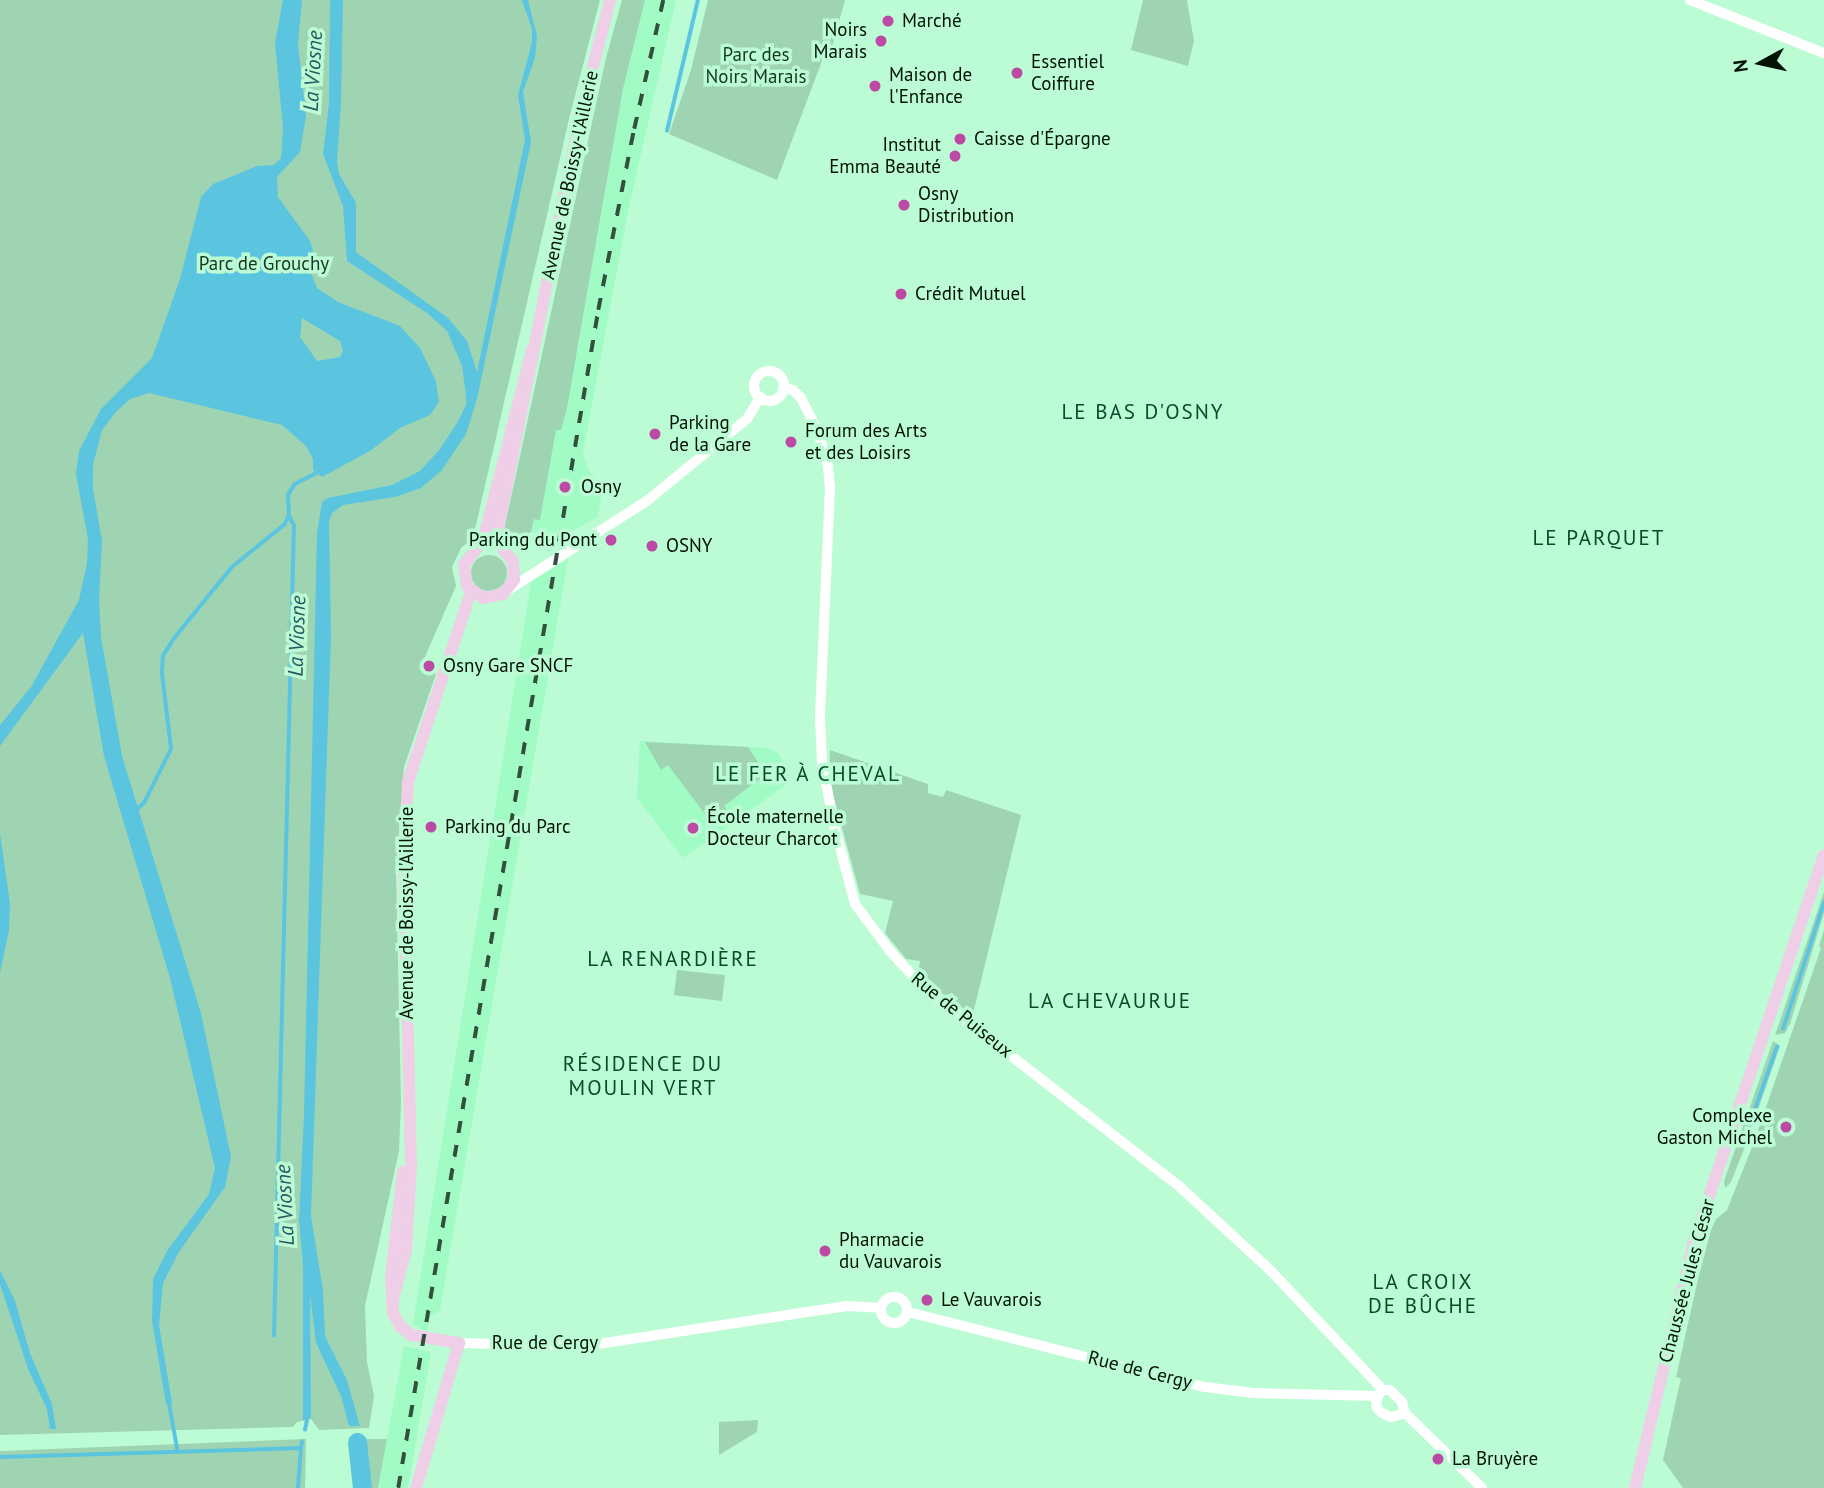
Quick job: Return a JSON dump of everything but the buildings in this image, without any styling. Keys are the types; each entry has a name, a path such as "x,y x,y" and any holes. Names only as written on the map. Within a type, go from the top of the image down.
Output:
{"main road":[{"name":"Avenue de Boissy-l'Aillerie","path":"532,350 579,125 610,0"},
{"path":"532,350 498,530 504,551 514,568 514,580 508,590 490,598 471,592 464,580 464,565 477,549 486,529 532,350"},
{"path":"477,549 491,546 504,551"},
{"name":"Avenue de Boissy-l'Aillerie","path":"459,1343 418,1337 405,1331 396,1320 392,1303 400,1280 409,1227 404,874 408,782 471,592"},
{"name":"Chaussée Jules César","path":"1635,1488 1693,1244 1824,855"},
{"path":"416,1488 459,1343"},
{"name":"Chaussée Jules César","path":"1640,1472 1643,1488"}],"street":[{"path":"1690,0 1824,53"},
{"path":"762,372 777,373 783,388 776,398 760,397 754,385 762,372"},
{"name":"Rue de Puiseux","path":"783,388 793,390 801,398 817,429 828,466 830,488 820,719 822,762 834,824 856,904 890,951 925,989 1180,1187 1272,1271 1380,1393"},
{"path":"508,590 572,546 648,500 747,419 760,397"},
{"path":"514,568 539,568"},
{"path":"897,1297 904,1300 908,1311 901,1321 891,1323 882,1317 880,1308 885,1299 897,1297"},
{"name":"Rue de Cergy","path":"459,1343 585,1346 845,1306 880,1308"},
{"name":"Rue de Cergy","path":"908,1311 1206,1387 1254,1393 1380,1393"},
{"path":"1405,1413 1391,1418 1382,1413 1377,1408 1380,1393 1390,1391 1402,1402 1405,1413 1482,1488"}],"shaded area":[{"path":"645,0 676,0 628,211 583,453 588,470 595,478 593,487 601,496 598,517 571,532 570,540 547,553 546,540 531,532 534,519 540,519 556,429 578,348 623,89"},
{"path":"568,559 440,1310 430,1317 427,1332 413,1324 531,582"},
{"name":"École maternelle Docteur Charcot","path":"640,741 769,748 780,755 790,782 683,858 637,798"},
{"path":"404,1346 431,1352 408,1488 378,1488"}],"green space":[{"name":"Parc de Grouchy","path":"0,0 600,0 569,119 473,538 461,548 452,567 456,586 421,666 436,674 404,767 396,869 401,1102 399,1151 365,1306 367,1362 374,1396 369,1428 319,1430 311,1419 297,1422 293,1427 0,1435"},
{"path":"622,0 645,0 623,89 567,408 561,430 556,430 540,520 534,519 531,532 514,544 504,530 606,58"},
{"name":"Parc des Noirs Marais","path":"708,0 845,0 830,54 822,61 777,180 669,134 691,70"},
{"path":"1143,0 1187,0 1194,41 1188,66 1131,50"},
{"path":"489,555 502,560 507,573 502,586 489,591 476,586 471,573 476,560"},
{"path":"645,742 748,747 766,774 724,806 729,813 714,826 668,765 661,770"},
{"path":"830,750 928,784 928,793 943,797 946,790 1021,815 972,1018 949,994 945,996 918,971 920,961 906,959 885,933 893,901 860,894 829,780"},
{"path":"1824,892 1824,913 1790,1024 1785,1033 1775,1035"},
{"path":"1824,930 1824,1488 1683,1488 1663,1460 1681,1378 1676,1377 1698,1279 1711,1230 1716,1219 1727,1210 1754,1142 1821,948 1819,946"},
{"path":"677,970 725,975 722,1001 674,995"},
{"path":"1773,1041 1780,1046 1748,1139 1731,1182 1725,1188 1724,1181"},
{"path":"758,1420 757,1432 719,1455 719,1422"},
{"path":"306,1439 305,1488 0,1488 0,1451"},
{"path":"363,1439 387,1439 378,1488 365,1488"}],"water":[{"path":"283,0 302,0 298,44 306,116 300,152 277,177 278,197 310,241 314,255 311,273 317,288 338,302 400,326 420,348 436,381 439,402 430,415 400,428 370,451 322,477 313,470 313,459 306,446 282,425 149,393 130,399 102,430 93,465 93,489 102,541 99,600 101,637 122,756 201,1013 231,1157 225,1187 179,1252 163,1283 159,1325 172,1403 166,1404 152,1321 153,1279 167,1251 209,1194 215,1168 170,978 104,756 83,633 0,746 0,725 31,687 79,600 87,563 88,539 76,474 79,451 101,409 152,358 180,279 201,197 213,184 257,166 274,165 281,158 283,129 275,43","holes":["302,318 340,341 343,351 340,357 317,361 300,337"]},
{"path":"330,0 343,0 337,160 339,174 356,203 356,252 448,318 467,341 477,372 525,140 518,95 532,42 532,29 522,0 528,0 537,36 535,58 523,92 531,142 477,399 466,434 442,470 421,488 395,497 343,505 332,513 329,522 331,636 311,1216 323,1290 325,1336 347,1380 360,1426 349,1426 341,1396 316,1343 310,1295 311,1418 303,1420 303,1265 299,1220 304,1114 317,533 322,502 328,498 392,485 420,471 440,449 457,423 466,405 466,395 462,366 447,331 427,313 347,261 343,206 323,154 329,103"},
{"path":"0,833 10,904 9,930 0,973"},
{"path":"0,1270 15,1301 30,1353 52,1404 56,1429 50,1429 47,1409 28,1369 0,1284"}],"waterway":[{"path":"667,131 698,0"},
{"path":"274,1336 294,526 289,516 288,495 295,484 317,473"},
{"path":"135,811 144,803 171,749 162,673 163,656 175,637 232,567 284,525 289,516"},
{"path":"1783,1029 1824,903"},
{"path":"1743,1143 1777,1047"},
{"path":"169,1401 178,1451"},
{"path":"305,1430 308,1415"},
{"path":"0,1457 301,1448 302,1442"},
{"name":"La Viosne","path":"357,1442 362,1488"},
{"path":"298,1488 301,1448"}],"railway":[{"path":"398,1488 598,310 663,0"}],"place":[{"name":"Marché","path":"888,21"},
{"name":"Noirs Marais","path":"881,41"},
{"name":"Essentiel Coiffure","path":"1017,73"},
{"name":"Maison de l'Enfance","path":"875,86"},
{"name":"Caisse d'Épargne","path":"960,139"},
{"name":"Institut Emma Beauté","path":"955,156"},
{"name":"Osny Distribution","path":"904,205"},
{"name":"Crédit Mutuel","path":"901,294"},
{"name":"Parking de la Gare","path":"655,434"},
{"name":"Forum des Arts et des Loisirs","path":"791,442"},
{"name":"Osny","path":"565,487"},
{"name":"Parking du Pont","path":"611,540"},
{"name":"OSNY","path":"652,546"},
{"name":"Osny Gare SNCF","path":"429,666"},
{"name":"Parking du Parc","path":"431,827"},
{"name":"École maternelle Docteur Charcot","path":"693,828"},
{"name":"Complexe Gaston Michel","path":"1786,1127"},
{"name":"Pharmacie du Vauvarois","path":"825,1251"},
{"name":"Le Vauvarois","path":"927,1300"},
{"name":"La Bruyère","path":"1438,1459"}],"district":[{"name":"LE BAS D'OSNY","path":"1143,412"},
{"name":"LE PARQUET","path":"1599,538"},
{"name":"LE FER À CHEVAL","path":"808,774"},
{"name":"LA RENARDIÈRE","path":"673,959"},
{"name":"LA CHEVAURUE","path":"1110,1001"},
{"name":"RÉSIDENCE DU MOULIN VERT","path":"643,1076"},
{"name":"LA CROIX DE BÛCHE","path":"1423,1294"}]}
